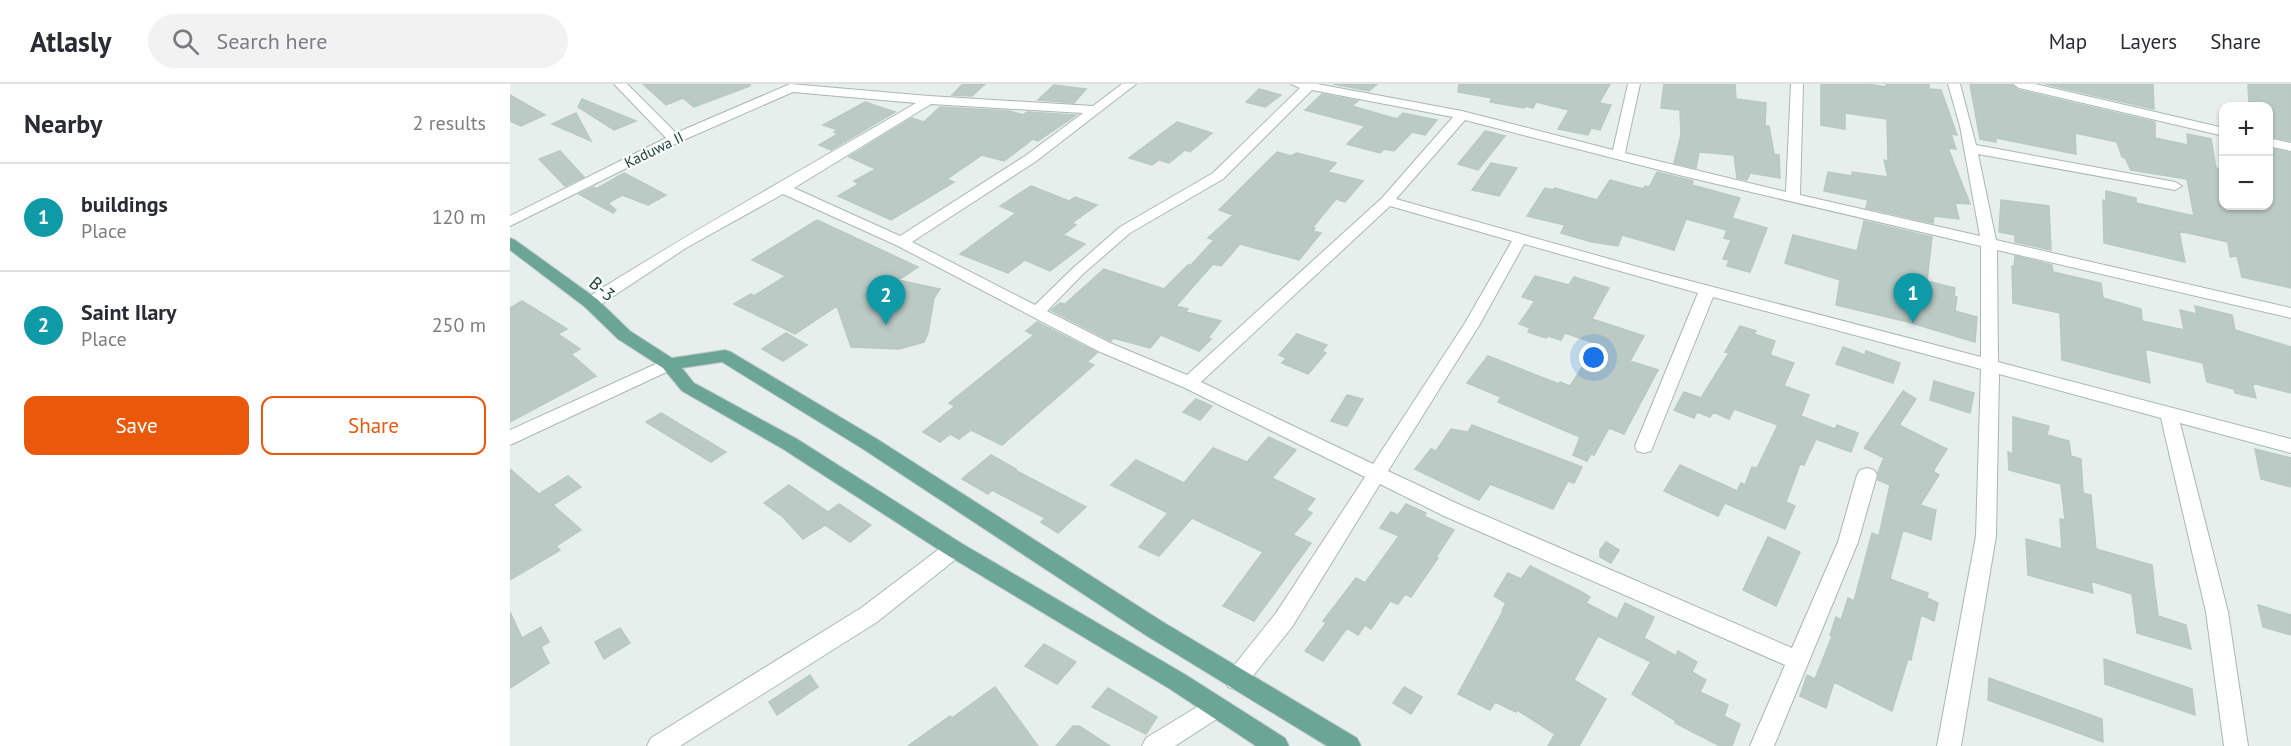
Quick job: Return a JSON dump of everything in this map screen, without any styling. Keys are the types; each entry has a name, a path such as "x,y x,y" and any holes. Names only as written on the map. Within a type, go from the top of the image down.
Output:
{"main road":[{"name":"B-3","path":"510,243 591,303 624,335 669,364 688,387 790,444 954,549 1277,746"},
{"path":"669,364 725,356 870,444 1236,680 1349,746"}],"street":[{"path":"901,242 1030,159 1130,84"},
{"path":"1618,156 1634,84"},
{"path":"1793,198 1797,84"},
{"path":"1949,746 1986,536 1989,364 1989,243 1966,126 1954,84"},
{"path":"2019,84 2219,131"},
{"path":"624,85 674,139"},
{"path":"1036,312 1125,230 1218,176 1306,85 1462,115 1618,156 1793,198 2291,313"},
{"path":"797,86 928,100 1097,110"},
{"name":"Kaduwa II","path":"510,222 674,139 797,86"},
{"path":"591,303 681,245 783,188 928,100"},
{"path":"1189,383 1387,201 1462,115"},
{"path":"2273,143 2291,147"},
{"path":"1969,148 2175,186"},
{"path":"783,188 901,242 1104,347 1189,383 1450,510 1797,660"},
{"path":"1387,201 2291,446"},
{"path":"1236,680 1284,620 1472,324 1520,238"},
{"path":"1644,446 1708,289"},
{"path":"510,438 669,364"},
{"path":"2169,414 2217,612 2236,746"},
{"path":"1762,746 1848,542 1867,475"},
{"path":"660,746 869,615 954,549"},
{"path":"1154,746 1215,707"}],"building":[{"path":"643,84 750,84 750,86 694,107 683,98 666,105"},
{"path":"963,84 985,84 972,96 952,95"},
{"path":"1333,84 1377,84 1369,91"},
{"path":"1459,84 1610,84 1599,103 1611,105 1600,130 1591,128 1588,135 1558,129 1569,110 1536,102 1533,108 1526,106 1524,108 1490,102 1492,98 1458,92"},
{"path":"1664,84 1735,84 1736,99 1766,103 1765,126 1769,126 1774,154 1779,155 1780,178 1750,173 1747,180 1737,178 1734,155 1699,152 1696,168 1674,163 1681,135 1680,110 1661,108"},
{"path":"1821,84 1867,84 1886,87 1886,84 1929,84 1929,89 1941,90 1957,135 1951,134 1956,149 1948,148 1970,204 1955,203 1959,219 1934,216 1933,223 1866,208 1868,200 1824,191 1828,172 1852,176 1852,172 1888,177 1884,160 1888,161 1887,119 1845,113 1845,129 1821,125"},
{"path":"1970,84 2011,84 2018,90 2155,122 2155,138 2188,145 2187,134 2211,139 2216,168 2219,169 2219,210 2273,210 2273,149 2291,153 2291,288 2242,277 2237,256 2230,257 2228,242 2179,231 2185,262 2104,243 2103,200 2106,201 2106,191 2136,198 2136,203 2194,216 2187,179 2131,170 2125,158 2122,157 2117,142 2075,133 2076,154 1996,138 1996,142 1980,139"},
{"path":"2045,84 2153,84 2154,109"},
{"path":"2248,84 2291,84 2291,141 2273,137 2273,102 2249,102"},
{"path":"1054,85 1086,89 1074,103 1038,100"},
{"path":"1259,89 1281,95 1265,107 1246,102"},
{"path":"1322,94 1358,101 1352,106 1397,119 1403,113 1437,120 1425,135 1412,132 1394,151 1384,149 1380,153 1347,144 1365,126 1305,110"},
{"path":"510,95 545,115 521,126 510,121"},
{"path":"582,99 636,121 614,130 578,107"},
{"path":"865,102 895,112 831,150 819,145 838,134 834,132 838,130 823,125"},
{"path":"940,107 1010,111 1023,115 1027,112 1076,115 1038,141 1033,139 1004,161 982,155 947,179 954,182 891,220 838,196 859,184 854,181 876,169 849,157 912,118 924,122"},
{"path":"576,113 591,141 552,124"},
{"path":"1177,122 1212,133 1190,152 1185,150 1169,163 1159,160 1152,165 1129,158"},
{"path":"1485,131 1505,136 1478,170 1458,164"},
{"path":"560,151 584,177 565,186 539,159"},
{"path":"1277,152 1291,156 1297,153 1336,163 1328,172 1363,181 1345,202 1336,199 1313,227 1315,228 1313,231 1321,233 1299,260 1240,244 1221,266 1213,264 1176,306 1188,309 1186,312 1221,321 1208,338 1211,339 1199,351 1161,335 1150,348 1113,338 1111,341 1051,310 1060,303 1065,304 1104,269 1164,289 1188,265 1191,265 1214,240 1208,238 1233,215 1219,210"},
{"path":"1491,163 1517,168 1499,196 1472,190"},
{"path":"1657,172 1693,181 1692,185 1740,198 1727,230 1686,219 1674,250 1622,235 1618,246 1592,242 1561,233 1565,225 1527,216 1545,188 1553,190 1555,188 1597,200 1610,180 1643,189 1645,186 1649,187"},
{"path":"624,173 666,195 648,205 622,195 608,203 616,210 613,213 579,194 594,187 596,189"},
{"path":"1031,186 1069,201 1075,197 1097,205 1072,223 1076,225 1063,235 1085,244 1050,271 1025,260 1008,273 960,254 1016,213 1000,206"},
{"path":"2001,200 2049,206 2051,250 2015,242 2015,235 1999,232"},
{"path":"1732,218 1767,228 1750,272 1727,266 1729,260 1723,259 1731,240 1724,238"},
{"path":"817,220 918,267 898,280 940,289 934,298 928,333 924,342 899,349 851,347 837,306 795,334 734,304 751,294 754,296 786,276 752,260"},
{"path":"1864,221 1932,237 1927,281 1955,288 1954,296 1957,297 1955,311 1977,317 1975,342 1908,322 1836,305 1840,280 1785,263 1793,235 1857,251"},
{"path":"2015,256 2052,265 2053,272 2101,283 2103,298 2141,309 2142,321 2184,330 2180,310 2197,314 2195,306 2232,315 2235,330 2291,347 2291,393 2252,383 2256,398 2235,393 2234,389 2207,382 2203,363 2145,349 2150,383 2062,360 2060,313 2013,303 2012,266 2014,267"},
{"path":"1535,276 1569,285 1574,277 1609,288 1592,319 1644,336 1630,361 1658,370 1624,434 1609,428 1594,455 1591,454 1587,461 1573,455 1580,437 1498,402 1501,397 1467,383 1488,356 1559,384 1560,382 1570,386 1597,344 1565,333 1561,340 1548,336 1546,338 1528,332 1530,328 1519,324 1535,301 1522,297"},
{"path":"522,301 567,329 558,334 580,349 571,354 596,376 510,422 510,308"},
{"path":"1037,322 1097,353 1087,362 1094,365 1002,445 971,430 959,439 950,434 940,442 923,432 955,406 949,403 1034,335 1026,331"},
{"path":"1740,326 1756,331 1754,334 1775,341 1770,355 1794,363 1784,386 1809,395 1801,416 1835,429 1837,425 1858,433 1851,452 1816,439 1804,465 1800,464 1786,502 1795,506 1785,529 1725,503 1718,516 1664,491 1680,465 1737,491 1741,483 1745,485 1752,467 1757,468 1778,425 1734,409 1729,419 1713,412 1710,417 1697,412 1694,418 1674,410 1684,392 1701,398 1729,353 1725,352"},
{"path":"786,333 807,345 783,361 762,349"},
{"path":"1297,334 1327,345 1322,351 1326,353 1308,374 1282,363 1286,358 1279,355"},
{"path":"1843,347 1865,355 1866,351 1900,363 1893,383 1836,364"},
{"path":"1934,381 1974,393 1970,413 1930,400"},
{"path":"1903,391 1916,399 1899,425 1947,449 1933,471 1939,475 1920,505 1936,510 1931,540 1903,530 1890,579 1928,593 1927,598 1938,603 1934,621 1921,615 1911,660 1908,659 1892,711 1834,682 1826,708 1800,696 1807,675 1815,679 1832,636 1830,635 1836,617 1841,620 1848,598 1854,601 1872,533 1879,536 1890,485 1878,480 1878,472 1884,458 1864,448"},
{"path":"1347,395 1363,399 1347,426 1331,421"},
{"path":"1196,399 1212,406 1200,420 1183,412"},
{"path":"661,413 726,452 711,462 646,422"},
{"path":"2013,417 2049,426 2047,435 2069,441 2071,456 2081,459 2083,493 2091,495 2096,549 2152,565 2158,616 2186,625 2191,649 2137,633 2132,594 2091,581 2093,593 2028,575 2026,539 2062,549 2060,519 2065,520 2061,484 2009,470 2008,452 2013,454"},
{"path":"1472,425 1582,467 1574,483 1568,481 1553,509 1490,484 1479,500 1415,469 1431,449 1436,451 1451,429 1468,432"},
{"path":"1269,437 1296,450 1272,478 1315,499 1306,510 1312,513 1293,535 1311,543 1254,621 1223,606 1263,552 1192,518 1159,556 1139,547 1168,513 1111,485 1136,460 1184,483 1213,448 1247,462"},
{"path":"2255,449 2291,458 2291,487 2261,479"},
{"path":"991,455 1086,507 1058,533 1041,522 1045,518 992,490 988,494 962,479"},
{"path":"510,469 539,494 568,476 581,487 553,505 581,530 556,546 560,550 510,580"},
{"path":"789,485 828,512 839,504 871,525 850,542 825,525 803,539 783,517 764,503"},
{"path":"1406,504 1426,513 1424,516 1454,530 1436,557 1438,558 1411,597 1405,594 1398,604 1390,601 1371,629 1365,625 1358,635 1347,628 1323,661 1305,651 1326,623 1323,621 1356,578 1365,583 1399,536 1380,528 1391,512 1398,515"},
{"path":"1768,537 1800,552 1776,606 1743,590"},
{"path":"1606,542 1619,550 1611,563 1600,557 1600,550"},
{"path":"1530,566 1590,597 1586,603 1617,619 1625,603 1654,617 1644,638 1676,656 1678,651 1697,662 1692,672 1706,680 1700,692 1728,705 1724,716 1740,724 1732,746 1720,746 1675,723 1676,721 1632,694 1651,662 1598,636 1574,680 1606,699 1579,746 1548,746 1555,734 1517,710 1516,712 1495,702 1490,710 1458,694 1506,603 1494,596 1508,573 1521,579"},
{"path":"2258,605 2291,615 2291,635 2263,627"},
{"path":"510,612 522,638 541,627 549,642 541,647 549,663 510,688"},
{"path":"620,628 630,643 604,659 595,642"},
{"path":"1044,644 1076,662 1057,684 1025,666"},
{"path":"2104,659 2192,689 2195,715 2105,684"},
{"path":"810,675 818,687 777,715 769,702"},
{"path":"1989,678 2102,719 2103,742 1988,700"},
{"path":"995,687 1038,746 908,746 950,716 952,718"},
{"path":"1404,687 1422,697 1411,714 1393,703"},
{"path":"1108,688 1157,717 1146,734 1092,707"},
{"path":"1073,726 1079,726 1110,746 1056,746"}],"place":[{"name":"buildings","path":"1913,323"},
{"name":"Saint Ilary","path":"886,325"}]}
